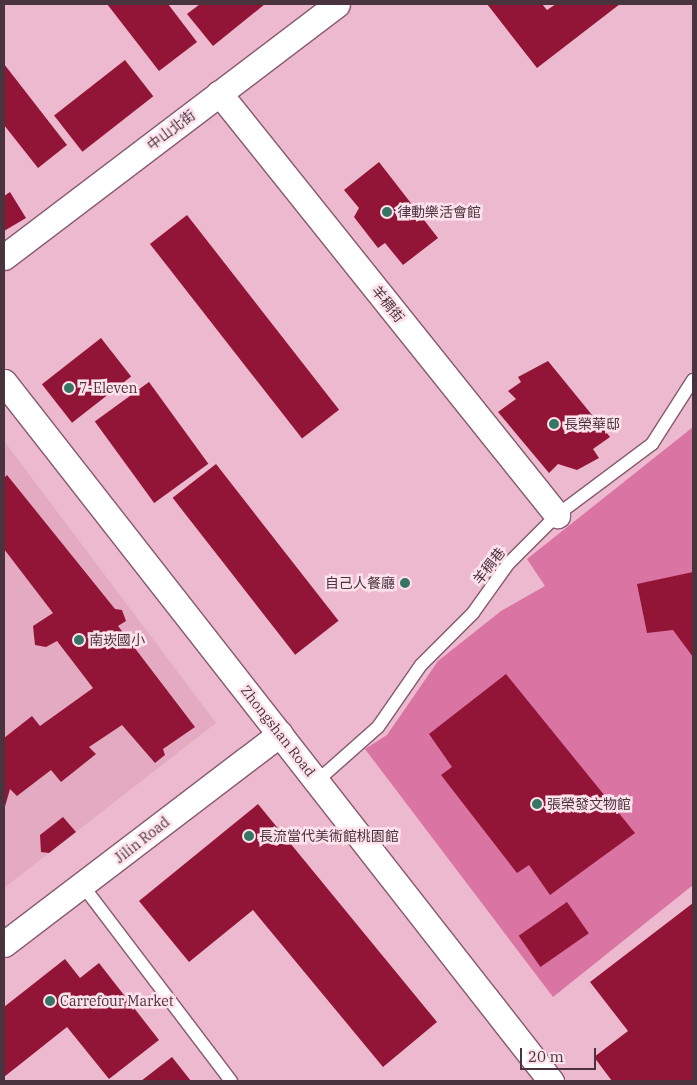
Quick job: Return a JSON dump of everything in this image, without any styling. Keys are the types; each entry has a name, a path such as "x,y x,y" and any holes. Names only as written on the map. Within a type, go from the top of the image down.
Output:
{"street":[{"name":"中山北街","path":"4,257 337,4"},
{"name":"羊稠街","path":"219,94 557,516"},
{"name":"Zhongshan Road","path":"4,382 551,1081"},
{"name":"Jilin Road","path":"4,944 83,886 280,734"}],"lane":[{"name":"羊稠巷","path":"316,781 378,727 420,665 473,613 508,564 557,516 652,444 693,380"},
{"path":"83,886 231,1081"}],"shaded area":[{"name":"張榮發文物館","path":"693,427 693,885 553,997 365,749 387,735 438,661 501,611 545,586 527,559"},
{"name":"南崁國小","path":"4,441 216,723 4,888"}],"building":[{"path":"107,4 168,4 197,42 159,71"},
{"path":"200,4 265,4 213,46 187,14"},
{"path":"487,4 542,4 547,10 556,4 620,4 537,68"},
{"path":"125,60 153,96 82,152 54,115"},
{"path":"4,64 67,145 38,168 4,125"},
{"name":"律動樂活會館","path":"379,162 438,238 403,265 385,243 378,248 354,217 359,208 344,190"},
{"path":"10,192 26,218 4,231 4,196"},
{"path":"187,215 339,410 302,439 150,244"},
{"path":"101,338 131,377 72,423 42,384"},
{"name":"長榮華邸","path":"548,361 610,437 593,449 599,458 577,470 558,464 549,473 498,412 516,399 508,391 521,382 518,377"},
{"path":"149,382 208,464 154,503 95,421"},
{"path":"216,464 339,621 295,655 173,498"},
{"path":"7,475 115,609 122,610 126,621 118,626 195,727 163,749 165,755 155,763 122,725 89,747 96,754 61,782 51,770 17,796 10,789 4,810 4,738 32,716 40,726 93,688 57,641 46,647 35,645 33,626 53,613 4,549 4,478"},
{"path":"693,572 693,657 673,630 647,633 637,584"},
{"name":"張榮發文物館","path":"506,674 635,833 550,895 529,865 517,873 441,775 452,767 429,734"},
{"path":"258,804 437,1022 383,1067 253,910 189,962 139,901"},
{"path":"63,817 76,832 49,853 41,852 40,835"},
{"path":"567,902 589,933 540,967 519,936"},
{"path":"693,903 693,1081 612,1081 594,1057 628,1031 590,982"},
{"path":"65,959 80,978 99,963 159,1040 109,1079 67,1027 4,1077 4,1007"},
{"path":"172,1057 191,1081 141,1081"}],"place":[{"name":"律動樂活會館","path":"387,212"},
{"name":"7-Eleven","path":"69,388"},
{"name":"長榮華邸","path":"554,424"},
{"name":"自己人餐廳","path":"405,583"},
{"name":"南崁國小","path":"79,640"},
{"name":"張榮發文物館","path":"537,804"},
{"name":"長流當代美術館桃園館","path":"249,836"},
{"name":"Carrefour Market","path":"50,1001"}]}
